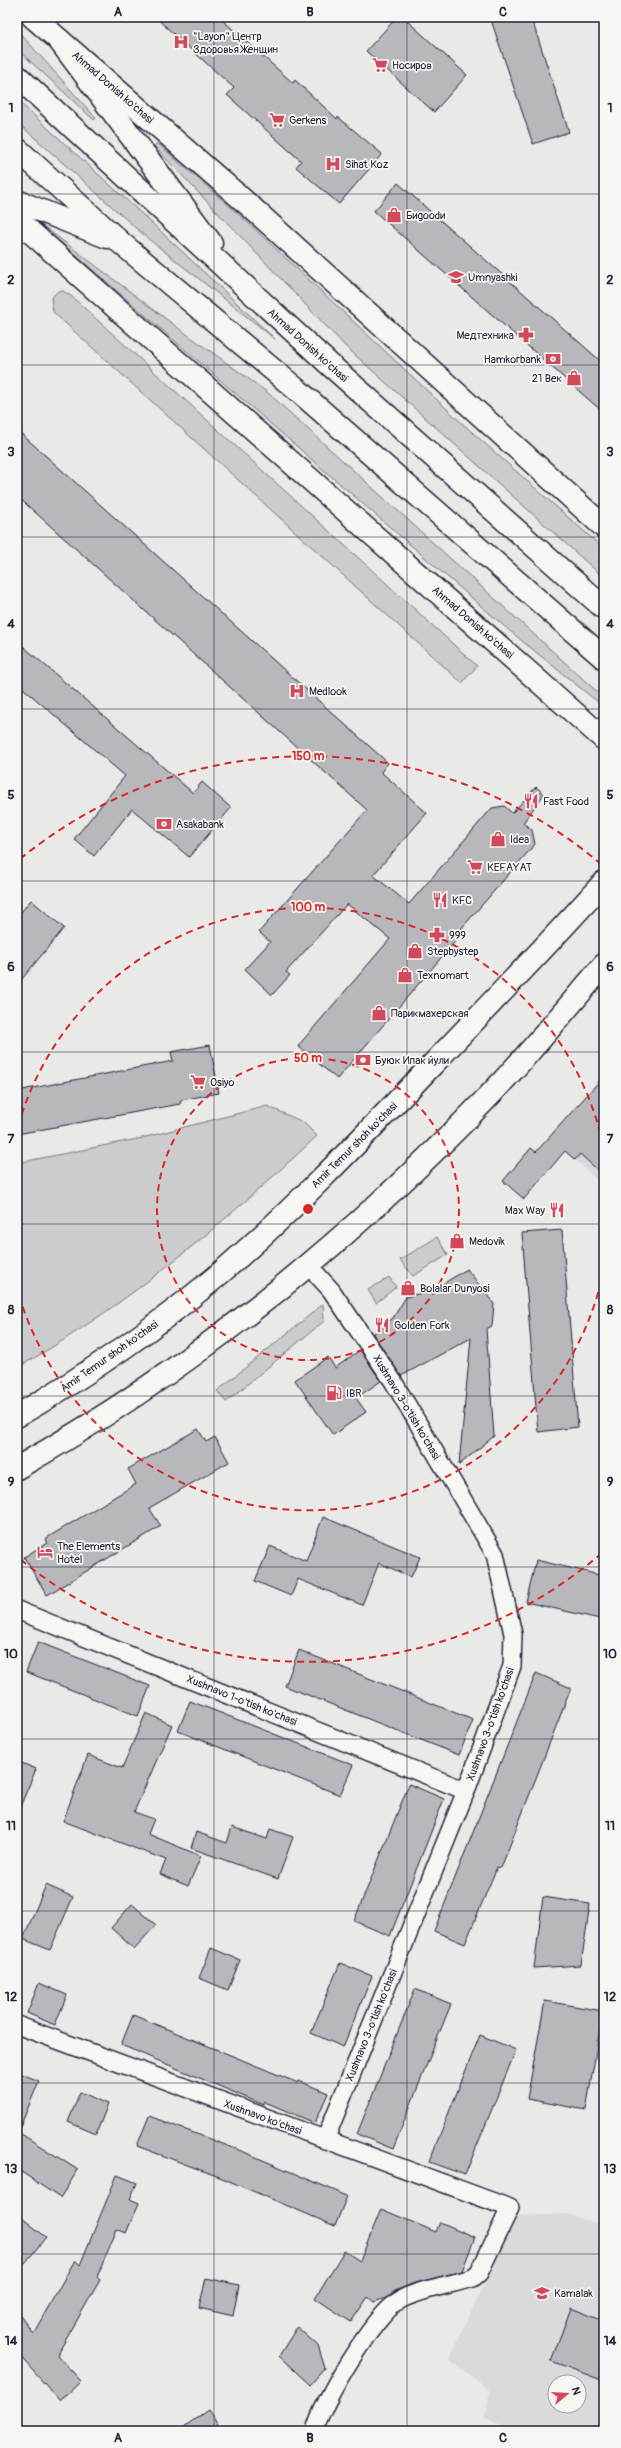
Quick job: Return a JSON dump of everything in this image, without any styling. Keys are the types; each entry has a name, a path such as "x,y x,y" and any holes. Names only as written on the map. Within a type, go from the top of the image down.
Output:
{"main road":[{"name":"Ahmad Donish ko'chasi","path":"33,17 251,207 604,527"},
{"path":"59,40 246,288"},
{"name":"Ahmad Donish ko'chasi","path":"17,76 329,364 604,608"},
{"path":"17,149 121,243 302,394 604,658"},
{"path":"17,201 121,243"},
{"name":"Ahmad Donish ko'chasi","path":"17,220 584,719 604,739"},
{"path":"584,719 604,728"},
{"name":"Amir Temur shoh ko'chasi","path":"17,1416 50,1397 164,1318 265,1234 350,1150 506,988 604,882"},
{"path":"17,1468 54,1447 181,1364 309,1266 484,1101 604,965"}],"street":[{"name":"Xushnavo 3-o'tish ko'chasi","path":"309,1266 331,1290 393,1381 495,1554 513,1634 512,1666 466,1791 325,2140"},
{"name":"Xushnavo 1-o'tish ko'chasi","path":"17,1610 466,1791"},
{"name":"Xushnavo ko'chasi","path":"17,2025 510,2208 479,2273 473,2278 402,2299 385,2313 340,2376 327,2399 315,2431"}],"shaded area":[{"path":"17,30 96,118 94,120 17,49"},
{"path":"17,100 155,226 275,339 146,237 17,122"},
{"path":"157,143 243,218 464,425 604,549 604,574 602,576 346,347 154,146"},
{"path":"34,219 174,325 267,392 604,698 604,707 511,632"},
{"path":"58,291 63,291 71,296 477,666 462,683 53,312 51,298"},
{"path":"267,1106 303,1122 317,1136 246,1200 174,1261 98,1317 58,1344 17,1368 17,1163 142,1138"},
{"path":"604,1126 604,1186 575,1160"},
{"path":"437,1237 448,1255 413,1276 400,1260"},
{"path":"389,1277 396,1287 376,1303 368,1290"},
{"path":"323,1304 324,1321 226,1402 217,1391"},
{"name":"Kamalak","path":"567,2214 604,2226 604,2431 517,2431 484,2418 490,2391 449,2359 517,2216"}],"building":[{"path":"155,17 219,17 293,83 295,80 337,119 338,117 382,154 339,204 296,167 301,161 227,95 234,88"},
{"path":"397,17 403,17 467,75 434,112 366,51"},
{"path":"490,17 531,17 569,132 533,144"},
{"path":"398,183 604,364 604,413 374,211"},
{"path":"17,430 388,763 381,772 427,813 373,875 409,904 492,808 504,806 512,813 536,787 544,794 523,823 532,830 535,844 461,929 464,931 337,1079 298,1046 390,939 347,904 286,972 290,975 272,995 245,969 270,942 259,932 367,810 17,496"},
{"path":"17,641 193,793 202,782 231,808 189,857 132,809 94,856 74,839 125,776 17,683"},
{"path":"31,900 64,928 17,985 17,917"},
{"path":"210,1045 219,1093 181,1100 180,1104 17,1134 17,1091 173,1061 171,1052"},
{"path":"604,1076 604,1176 580,1154 575,1160 565,1151 524,1199 503,1181 531,1148 536,1152"},
{"path":"562,1230 578,1427 538,1432 522,1233"},
{"path":"467,1269 494,1304 492,1326 486,1329 494,1436 459,1465 471,1338 401,1376 373,1334 393,1318 406,1297 433,1290"},
{"name":"IBR","path":"360,1350 381,1381 356,1398 366,1412 333,1435 295,1380 328,1357 335,1368"},
{"path":"198,1429 206,1442 215,1437 229,1462 149,1508 161,1526 47,1595 24,1557 47,1543 45,1539 136,1484 128,1469"},
{"path":"323,1517 420,1557 411,1577 379,1563 362,1605 298,1579 291,1596 255,1581 270,1546 306,1561"},
{"path":"536,1560 604,1576 604,1620 526,1602"},
{"path":"38,1642 150,1686 138,1716 26,1672"},
{"path":"299,1650 473,1720 459,1755 285,1686"},
{"path":"536,1673 571,1688 501,1868 497,1867 465,1944 434,1931"},
{"path":"190,1701 353,1765 340,1795 178,1731"},
{"path":"146,1713 172,1725 134,1812 154,1819 148,1834 201,1856 188,1886 160,1874 166,1860 63,1821 88,1755 122,1768"},
{"path":"17,1761 36,1769 17,1814"},
{"path":"409,1784 444,1799 390,1936 354,1921"},
{"path":"232,1827 267,1839 270,1829 293,1837 278,1879 191,1848 196,1832 227,1843"},
{"path":"46,1885 73,1897 50,1950 23,1939"},
{"path":"543,1897 590,1904 581,1965 534,1968"},
{"path":"132,1904 156,1925 134,1949 111,1928"},
{"path":"211,1948 240,1960 228,1990 199,1978"},
{"path":"340,1963 372,1976 343,2047 311,2033"},
{"path":"39,1983 67,1995 55,2025 27,2013"},
{"path":"415,1989 451,2004 393,2149 357,2134"},
{"path":"545,2001 603,2011 586,2110 527,2099"},
{"path":"133,2015 298,2083 299,2081 328,2093 315,2123 265,2102 264,2105 121,2045"},
{"path":"480,2035 516,2050 465,2175 429,2162"},
{"path":"17,2072 39,2081 18,2132 78,2170 60,2198 17,2169"},
{"path":"80,2092 108,2104 96,2134 68,2122"},
{"path":"149,2116 244,2152 347,2196 335,2226 222,2178 137,2146"},
{"path":"117,2175 137,2183 130,2199 139,2203 126,2233 117,2229 97,2277 100,2280 57,2355 81,2381 60,2401 17,2353 17,2310 33,2334 75,2260 80,2265"},
{"path":"381,2209 436,2232 440,2222 475,2237 462,2271 412,2284 395,2291 386,2298 374,2302 368,2297 351,2322 315,2298 344,2251 360,2261"},
{"path":"17,2214 46,2237 17,2273"},
{"path":"206,2278 239,2285 233,2316 199,2308"},
{"path":"571,2308 604,2321 604,2381 551,2361"},
{"path":"297,2327 318,2346 325,2368 310,2385 279,2356"},
{"path":"208,2410 223,2431 178,2431"}],"place":[{"name":"\"Layon\" Центр Здоровья Женщин","path":"181,42"},
{"name":"Носиров","path":"380,65"},
{"name":"Gerkens","path":"277,120"},
{"name":"Sihat Koz","path":"333,164"},
{"name":"Биgoodи","path":"394,215"},
{"name":"Umnyashki","path":"456,277"},
{"name":"Медтехника","path":"526,335"},
{"name":"Hamkorbank","path":"553,359"},
{"name":"21 Век","path":"574,378"},
{"name":"Medlook","path":"297,691"},
{"name":"Fast Food","path":"531,801"},
{"name":"Asakabank","path":"164,824"},
{"name":"Idea","path":"498,839"},
{"name":"KEFAYAT","path":"475,867"},
{"name":"KFC","path":"440,900"},
{"name":"999","path":"437,935"},
{"name":"Stepbystep","path":"415,951"},
{"name":"Texnomart","path":"405,975"},
{"name":"Парикмахерская","path":"379,1013"},
{"name":"Буюк Ипак йули","path":"363,1060"},
{"name":"Osiyo","path":"198,1082"},
{"name":"Max Way","path":"557,1210"},
{"name":"Medovik","path":"457,1241"},
{"name":"Bolalar Dunyosi","path":"408,1288"},
{"name":"Golden Fork","path":"382,1325"},
{"name":"IBR","path":"334,1393"},
{"name":"The Elements Hotel","path":"45,1552"},
{"name":"Kamalak","path":"542,2293"}]}
